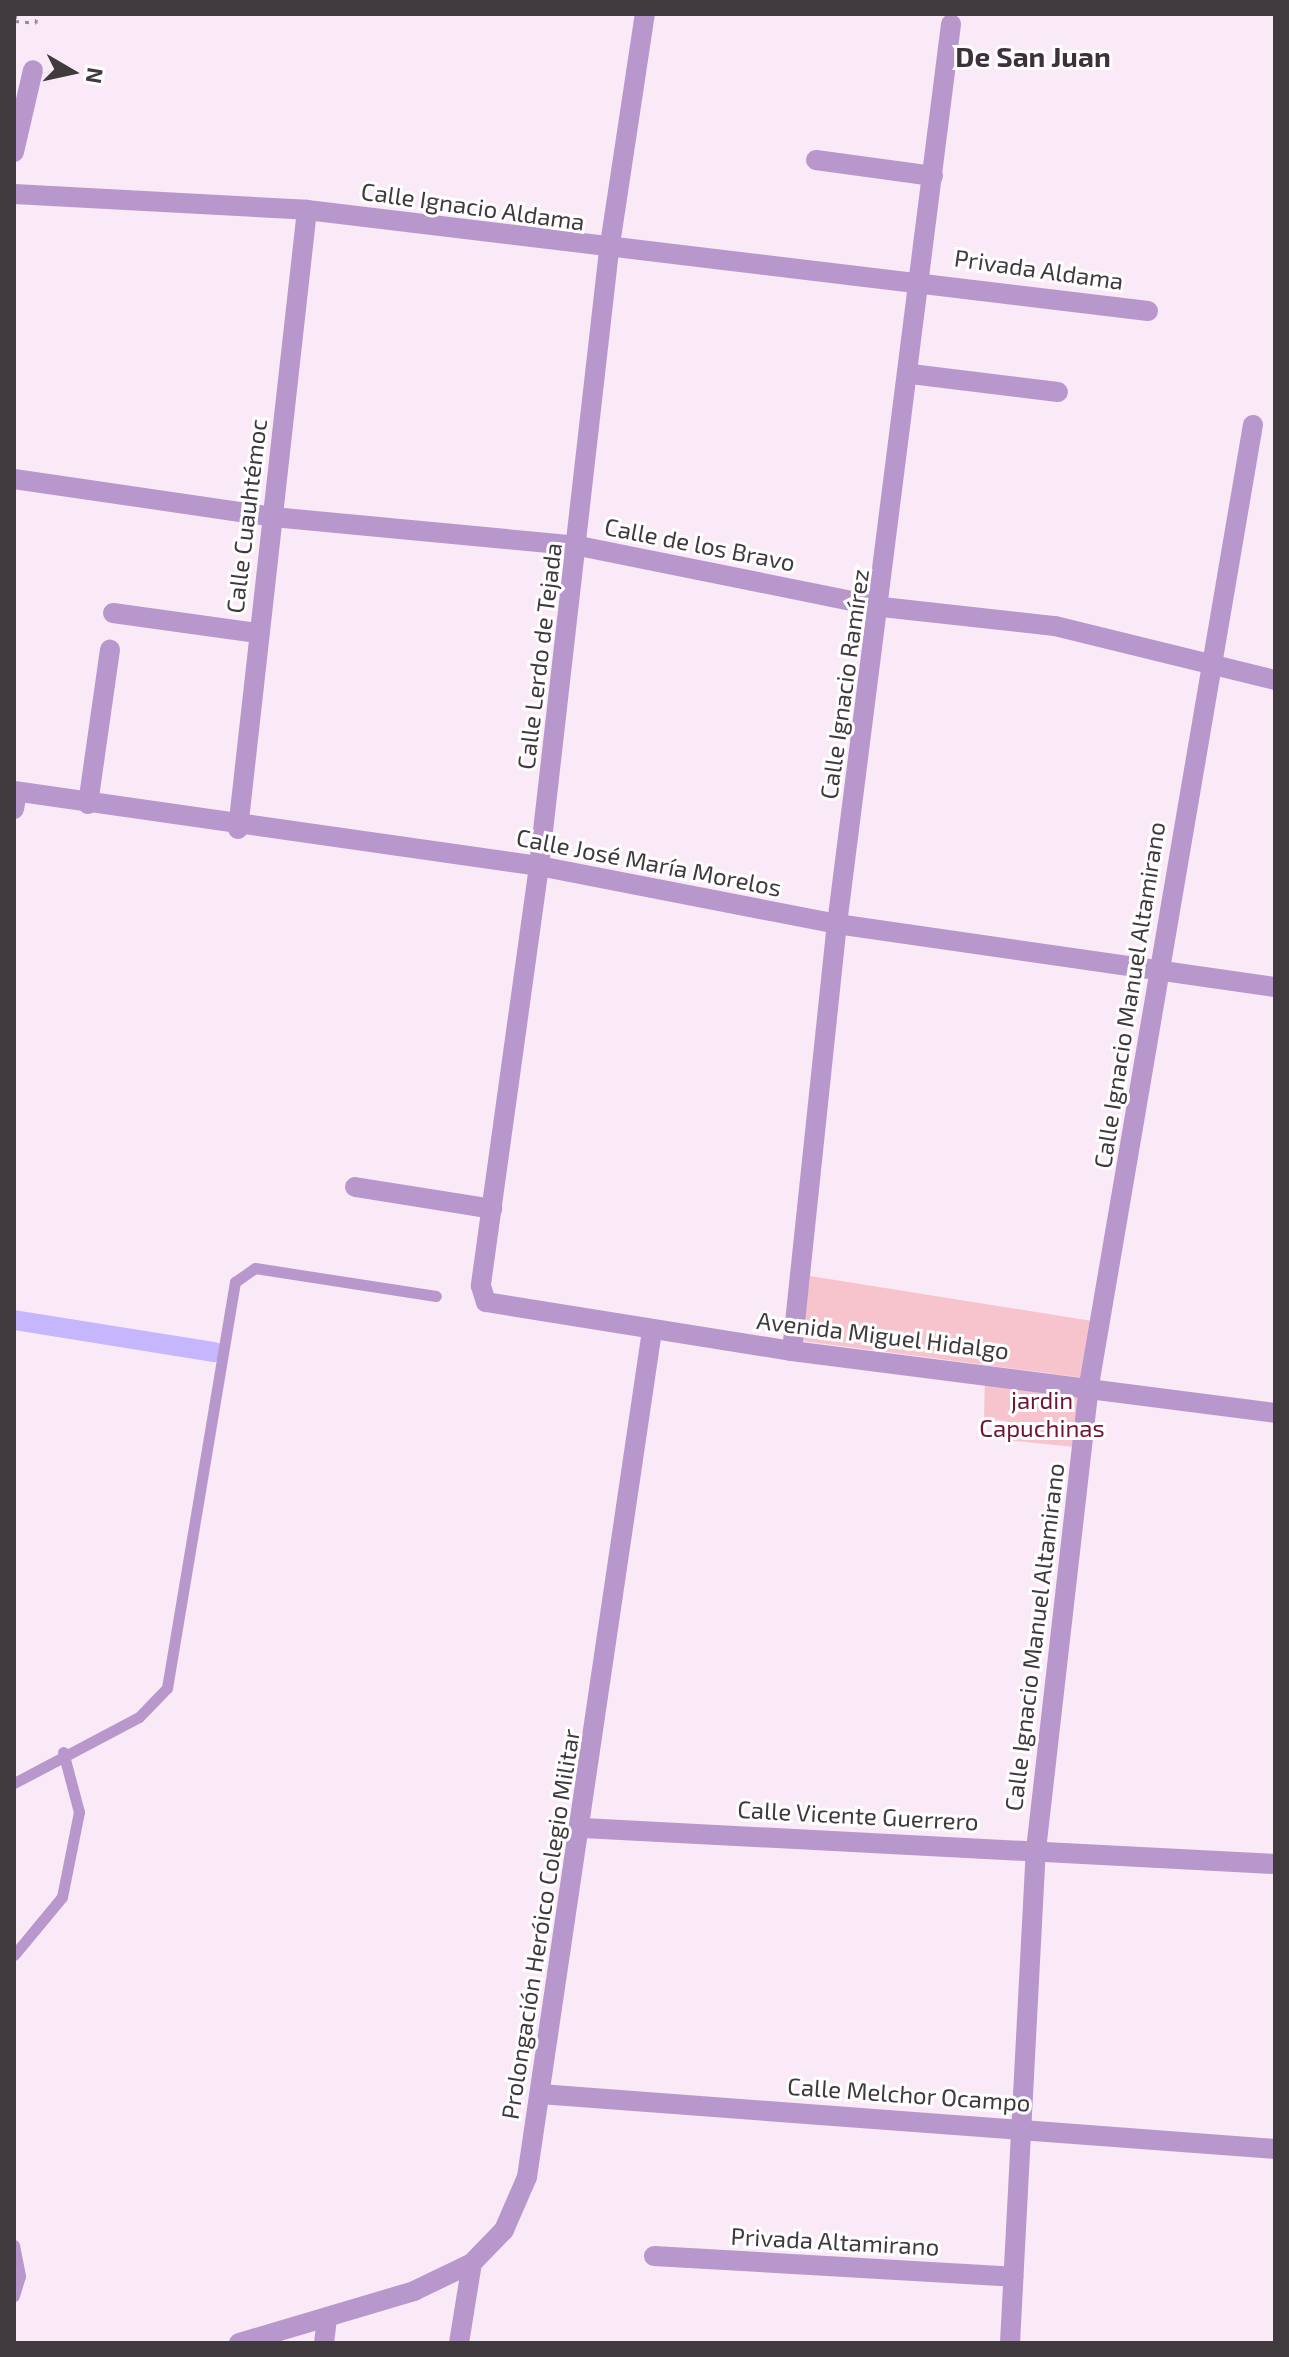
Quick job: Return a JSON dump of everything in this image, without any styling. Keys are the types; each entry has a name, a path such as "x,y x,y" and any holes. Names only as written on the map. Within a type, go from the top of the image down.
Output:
{"street":[{"name":"Calle Lerdo de Tejada","path":"486,1302 481,1286 579,546 609,251 645,14"},
{"name":"Calle Ignacio Ramírez","path":"792,1351 837,924 924,278 951,24"},
{"path":"14,152 33,70"},
{"path":"816,160 933,176"},
{"name":"Calle Ignacio Aldama","path":"14,194 307,210 609,251 924,278"},
{"name":"Calle Cuauhtémoc","path":"238,829 307,210"},
{"name":"Privada Aldama","path":"924,278 1148,311"},
{"path":"911,374 1058,392"},
{"name":"Calle Ignacio Manuel Altamirano","path":"1010,2343 1036,1850 1089,1385 1162,966 1210,659 1253,425"},
{"name":"Calle de los Bravo","path":"14,479 273,517 579,546 882,607 1055,626 1210,659 1275,680"},
{"path":"113,613 258,633"},
{"path":"88,804 110,650"},
{"name":"Calle José María Morelos","path":"15,797 88,804 238,829 539,866 837,924 1162,966 1275,987"},
{"path":"355,1187 492,1209"},
{"name":"Avenida Miguel Hidalgo","path":"486,1302 792,1351 1089,1385 1275,1413"},
{"name":"Prolongación Heróico Colegio Militar","path":"239,2343 414,2291 472,2263 504,2230 527,2177 583,1828 652,1330"},
{"name":"Calle Vicente Guerrero","path":"583,1828 1275,1864"},
{"name":"Calle Melchor Ocampo","path":"540,2094 1019,2127 1275,2149"},
{"name":"Privada Altamirano","path":"654,2256 1013,2277"},
{"path":"459,2343 472,2263"},
{"path":"324,2343 327,2317"}],"lane":[{"path":"14,1783 63,1752 139,1717 167,1688 235,1282 255,1268 436,1296"},
{"path":"14,1955 62,1897 79,1812 63,1752"},
{"path":"14,2245 20,2276 14,2296"}],"path":[{"path":"16,14 15,21 36,23 37,14"}],"green space":[{"path":"810,1276 1092,1321 1085,1378 802,1341"},
{"name":"jardin Capuchinas","path":"985,1374 1082,1390 1075,1447 1005,1440 1006,1421 984,1419"}],"waterway":[{"path":"14,1320 214,1352"}],"district":[{"name":"De San Juan","path":"1033,56"}]}
